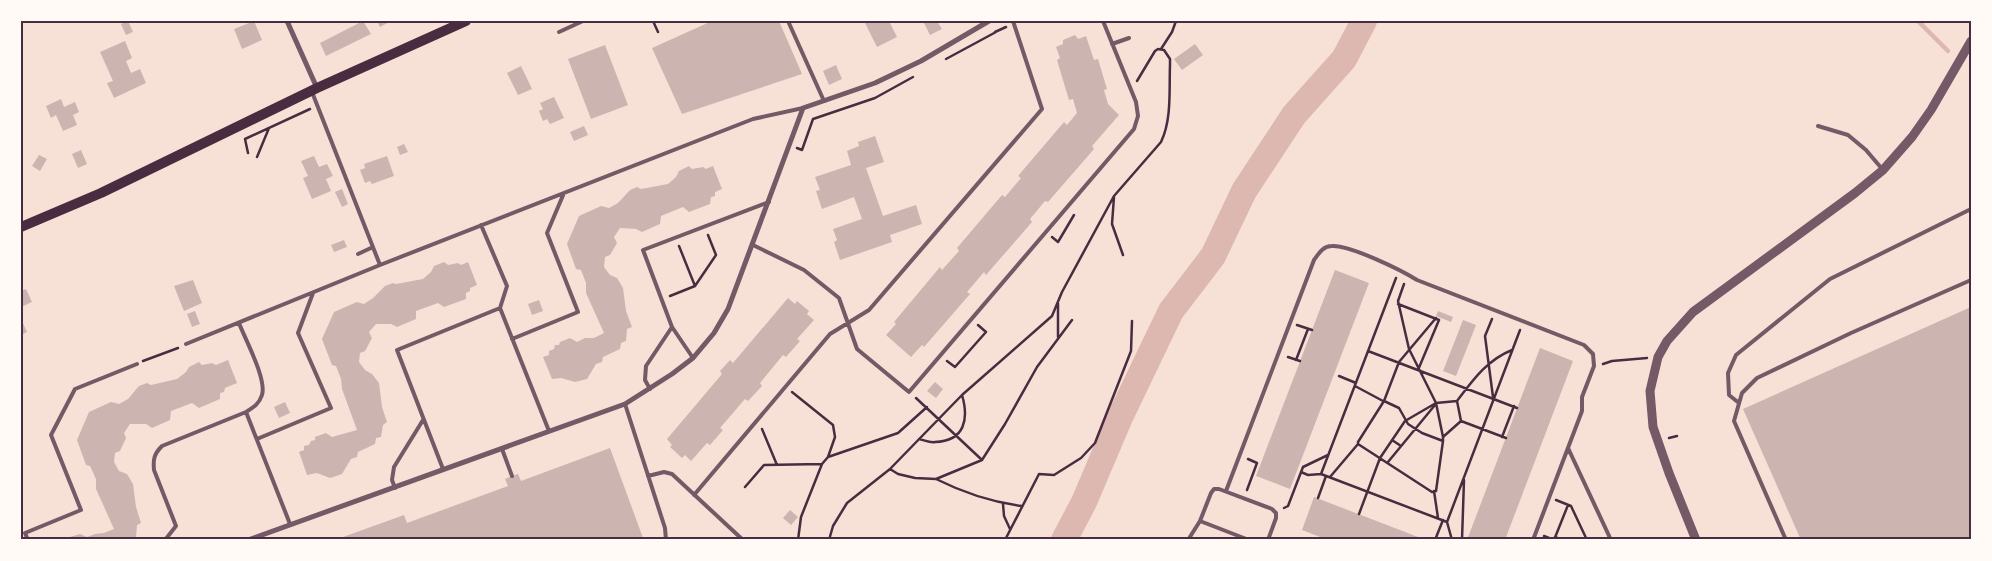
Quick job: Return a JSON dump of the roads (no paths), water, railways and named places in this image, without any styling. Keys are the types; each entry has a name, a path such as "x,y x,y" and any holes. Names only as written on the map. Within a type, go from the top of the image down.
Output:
{"main road":[{"path":"21,227 101,193 314,89 466,21"}],"street":[{"path":"287,21 314,89"},
{"path":"248,540 548,431 587,419 625,404 650,389 693,358 714,333 728,309 804,108 875,82 905,68 989,21"},
{"path":"1696,540 1668,473 1653,427 1650,391 1658,357 1667,341 1694,312 1855,194 1883,170 1912,138 1931,110 1971,42"}],"lane":[{"path":"559,32 582,21"},
{"path":"788,21 824,101"},
{"path":"753,245 804,270 839,298 857,349 909,392 1134,129 1138,116 1136,102 1103,21"},
{"path":"694,495 830,334 869,310 1042,109 1013,22"},
{"path":"1112,44 1129,38"},
{"path":"314,89 318,105 380,265"},
{"path":"186,344 380,265 753,119 804,108"},
{"path":"1818,126 1848,135 1866,150 1883,170"},
{"path":"512,339 578,312 547,234 564,192"},
{"path":"693,358 672,327 643,250 769,202"},
{"path":"1739,403 1729,395 1728,373 1736,355 1830,279 1971,209"},
{"path":"481,225 507,286 500,308 548,431"},
{"path":"1226,491 1314,260 1320,250 1331,246 1342,247 1399,269 1417,280 1584,345 1593,354 1594,366 1582,397 1582,411 1533,540"},
{"path":"358,254 373,247"},
{"path":"1786,540 1734,421 1742,393 1757,378 1851,333 1971,280"},
{"path":"257,439 331,408 298,333 313,293"},
{"path":"443,469 397,350 500,308"},
{"path":"165,540 176,526 154,470 153,460 156,452 162,446 246,412 257,405 263,393 263,381 238,323"},
{"path":"650,389 645,380 646,366 672,327"},
{"path":"28,540 25,533 81,510 51,436 75,389 137,364"},
{"path":"625,404 665,528 666,540"},
{"path":"246,412 290,524"},
{"path":"395,488 392,480 394,467 424,420"},
{"path":"1568,448 1611,540"},
{"path":"502,449 512,476"},
{"path":"648,476 664,472 672,474 743,540"},
{"path":"1188,540 1200,521 1210,493 1214,489 1226,491 1272,509 1276,513 1276,518 1268,540"},
{"path":"1200,521 1249,540"}],"waterway":[{"path":"1064,540 1084,502 1121,415 1171,311 1213,256 1244,191 1294,115 1344,59 1364,21"},
{"path":"1918,21 1948,51"}]}
